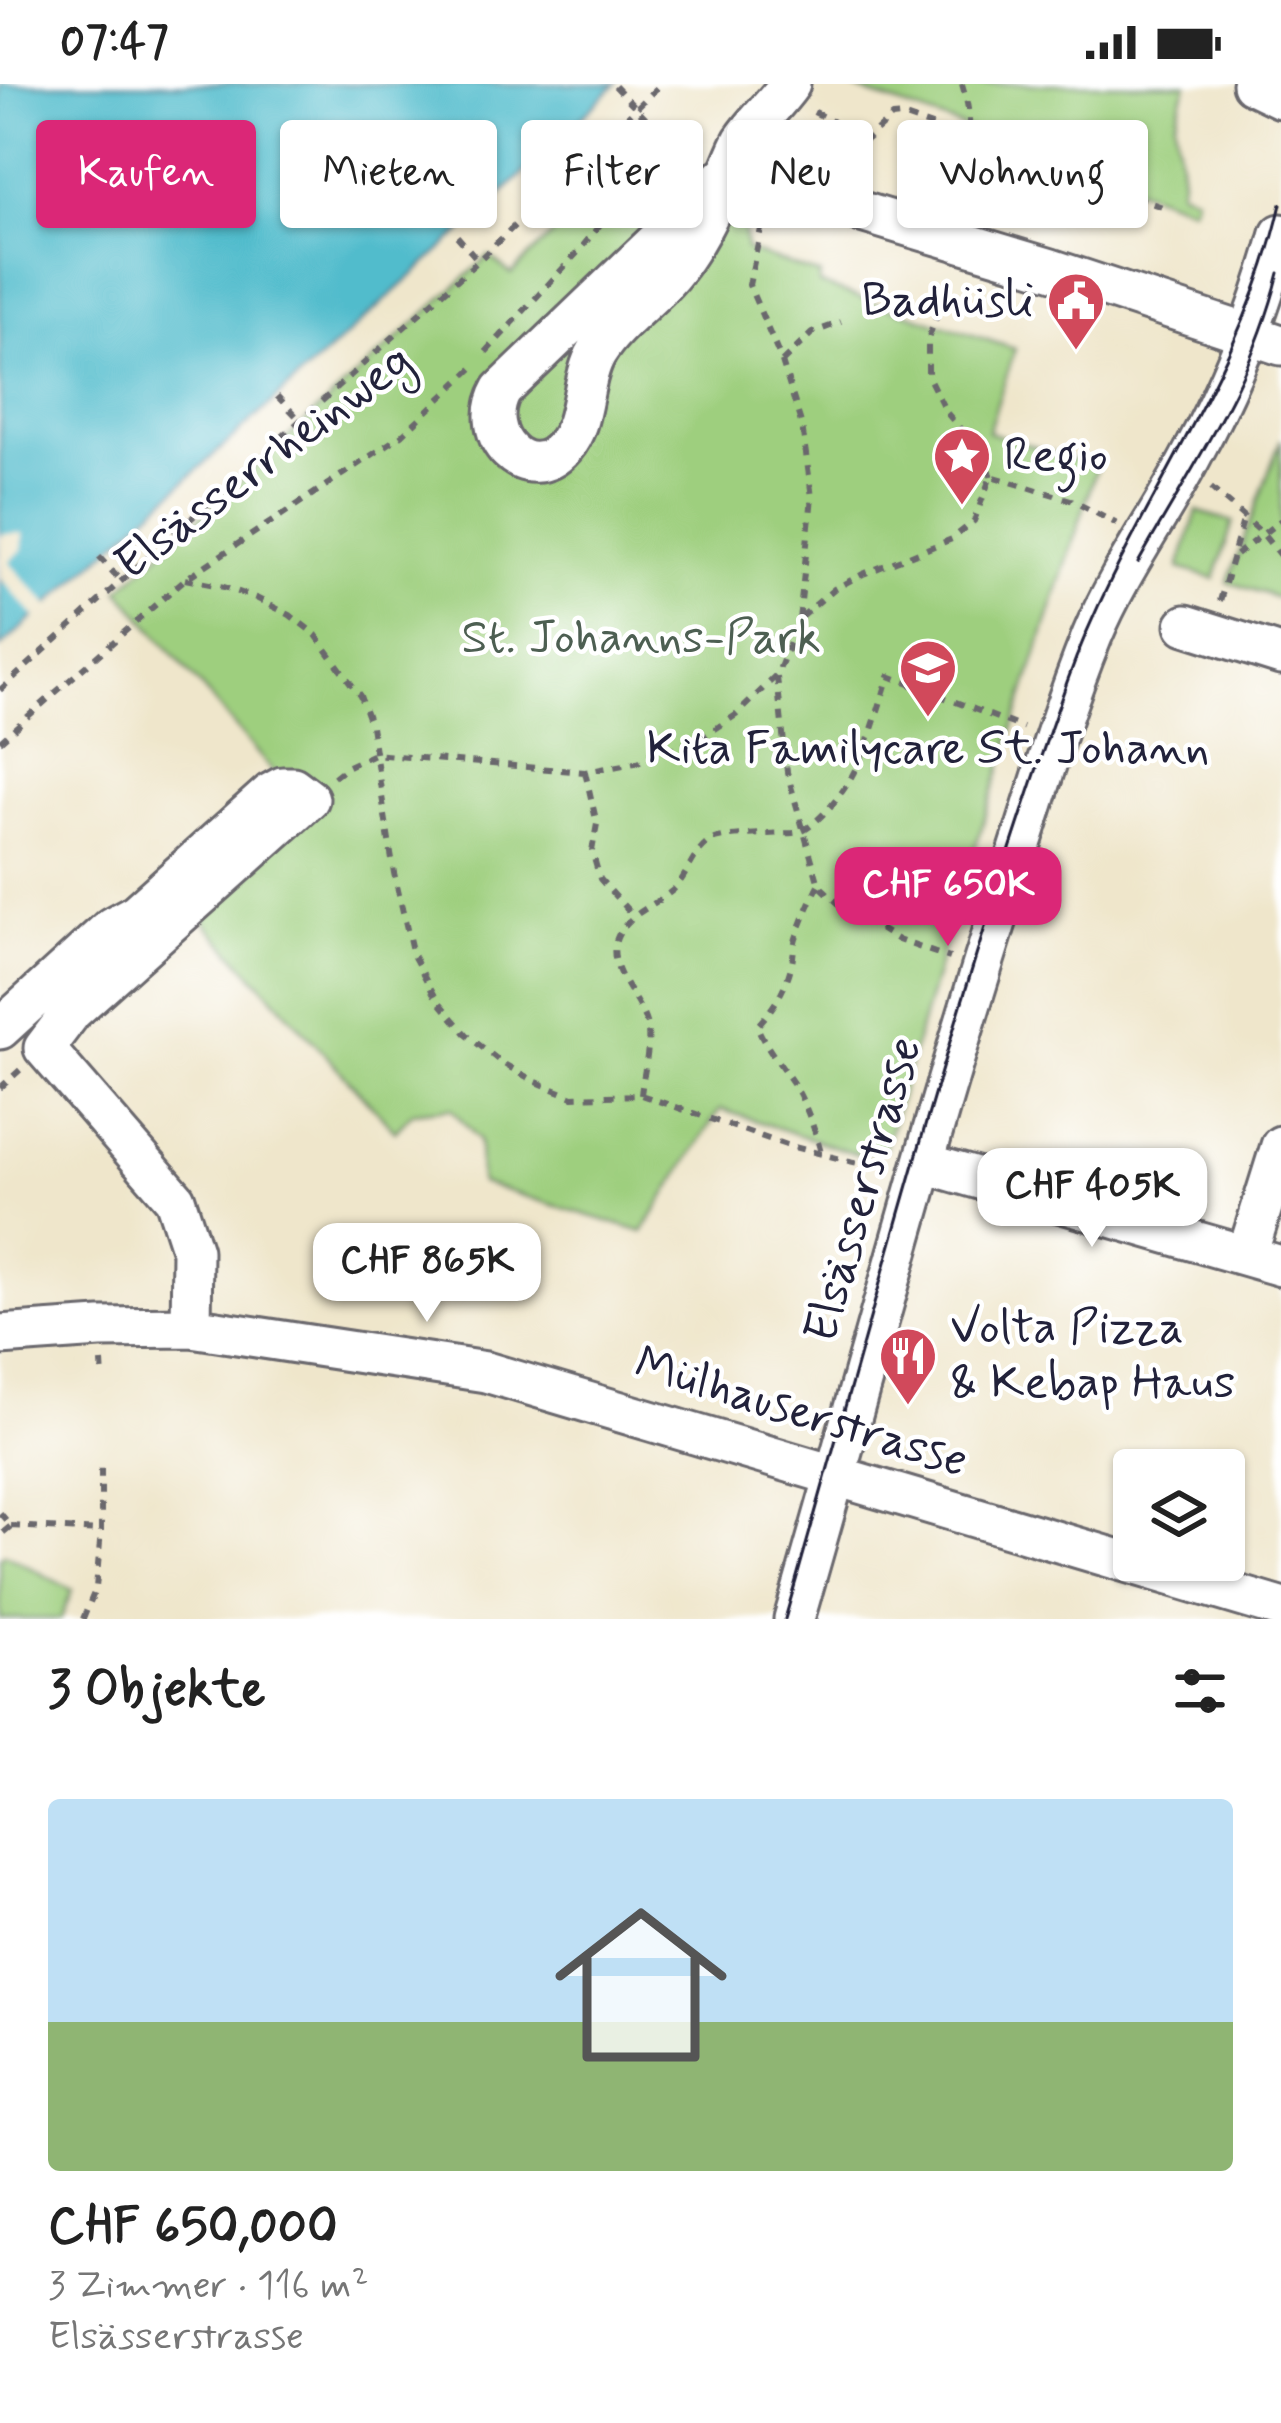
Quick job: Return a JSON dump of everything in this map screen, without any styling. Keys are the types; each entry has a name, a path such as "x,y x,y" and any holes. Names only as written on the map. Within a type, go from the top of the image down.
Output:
{"street":[{"path":"1252,84 1281,98"},
{"path":"769,120 799,96"},
{"path":"729,172 677,268 596,354 567,445 544,460 532,461 503,447 494,424 502,390 729,172"},
{"path":"873,215 1265,340"},
{"name":"Elsässerstrasse","path":"794,1619 982,968 1055,740 1115,586 1265,340 1281,234"},
{"path":"1198,629 1281,656"},
{"path":"0,1029 271,793 293,787 309,800 72,1011 44,1048 175,1199 192,1250 191,1328"},
{"path":"922,1172 1264,1261 1281,1146"},
{"name":"Mülhauserstrasse","path":"0,1335 191,1328 486,1372 1281,1608"}],"path":[{"path":"0,690 478,261 662,84"},
{"path":"962,84 969,120"},
{"path":"614,86 637,109"},
{"path":"799,96 867,139 892,117 914,120"},
{"name":"Elsässerrheinweg","path":"0,741 185,579 402,435 463,376 578,252 634,182 673,146 637,109"},
{"path":"1148,202 1165,208"},
{"path":"309,800 348,766 374,754 585,772 635,763 700,740 736,715 777,675 799,620 812,497 802,426 782,362 749,285 761,228"},
{"path":"457,236 478,261"},
{"path":"799,620 834,589 952,539 974,520 991,476 988,461 946,412 928,376 928,339 949,277 968,283"},
{"path":"782,362 812,332 841,322"},
{"path":"278,396 301,421"},
{"path":"991,476 1071,500 1143,538"},
{"path":"1197,476 1262,533 1281,557"},
{"path":"1198,629 1233,557 1244,517"},
{"path":"1233,557 1281,520"},
{"path":"99,557 122,582"},
{"path":"185,579 224,587 290,615 316,635 360,696 371,726 401,912 413,955 436,998 468,1036 502,1063 574,1097 641,1094 786,1145 922,1172"},
{"path":"777,675 787,772 819,885 839,904 898,940 982,968"},
{"path":"641,1094 649,1033 643,1011 616,961 617,938 634,917 674,889 702,847 717,836 803,832 829,810 859,766 889,676 1055,740"},
{"path":"585,772 597,824 592,851 600,879 634,917"},
{"path":"819,885 794,944 780,996 757,1026 796,1089 815,1129 820,1153"},
{"path":"82,1619 97,1588 101,1460"},
{"path":"0,1513 11,1526"},
{"path":"0,1535 11,1526 101,1531"}],"green space":[{"path":"841,84 1187,84 1175,121 1182,178 1179,190 1196,196 1192,208 1148,192 1148,120 943,120"},
{"name":"St. Johanns-Park","path":"703,181 727,204 727,228 744,228 746,250 820,275 819,284 1015,349 988,432 1097,467 945,942 885,1149 857,1154 720,1109 643,1232 480,1183 479,1140 451,1108 413,1112 395,1131 183,898 292,794 119,590 489,256 511,274 559,228 703,228"},
{"path":"1281,439 1281,599 1228,582"},
{"path":"1197,511 1233,522 1215,579 1179,568"},
{"path":"5,1554 72,1590 61,1619 0,1619 0,1558"}],"water":[{"path":"0,84 616,84 579,120 521,120 521,176 497,199 497,120 280,120 280,228 466,228 0,648"}],"pier":[{"path":"24,533 22,550 9,562 52,609 39,621 0,578 0,538"}],"tram line":[{"path":"785,1619 953,1031 1067,682 1120,562 1239,329 1281,204"},
{"path":"1138,563 1237,388 1279,273"}],"place":[{"name":"Badhüsli","path":"1076,352"},
{"name":"Regio","path":"962,507"},
{"name":"Kita Familycare St. Johann","path":"928,719"},
{"name":"Volta Pizza & Kebap Haus","path":"908,1407"}]}
